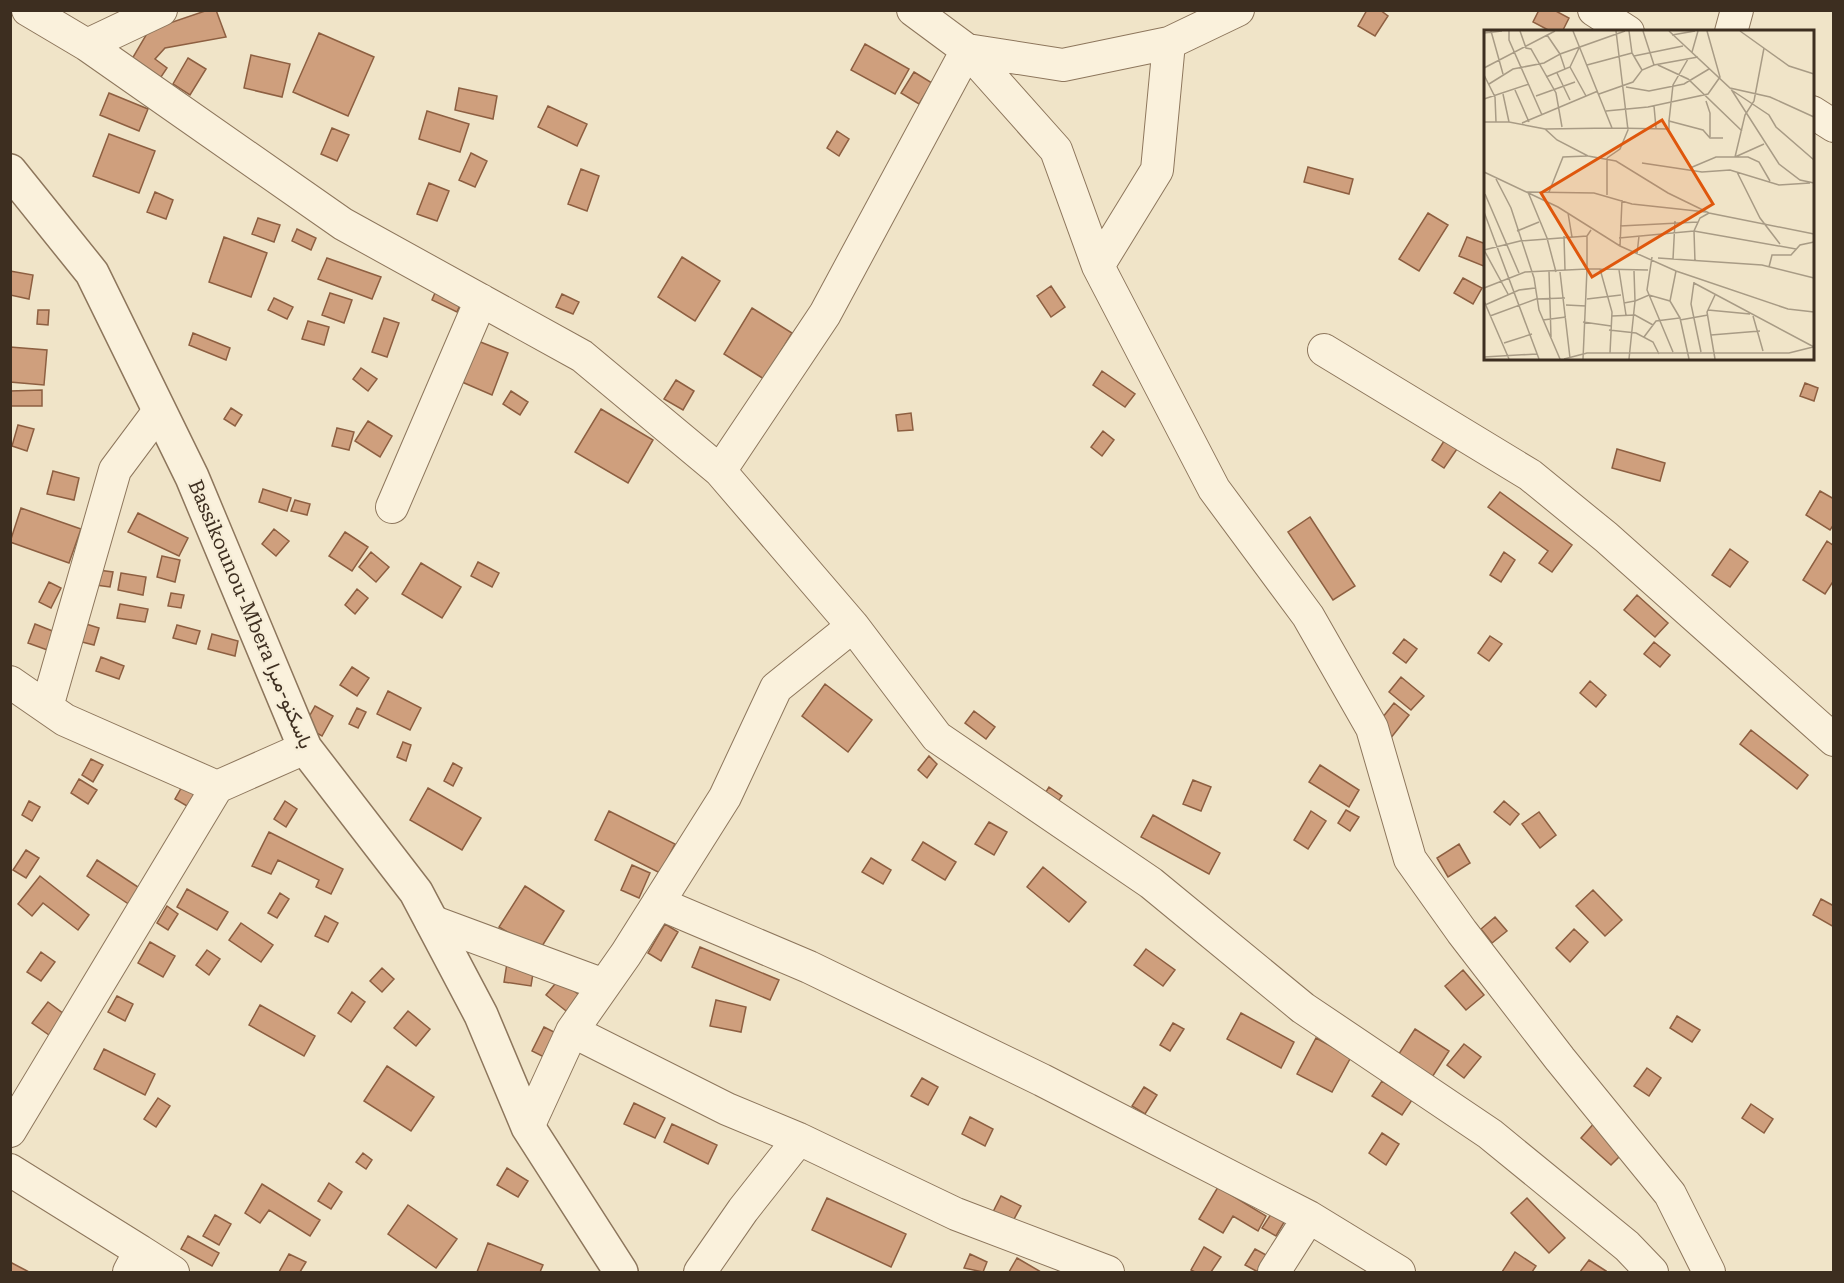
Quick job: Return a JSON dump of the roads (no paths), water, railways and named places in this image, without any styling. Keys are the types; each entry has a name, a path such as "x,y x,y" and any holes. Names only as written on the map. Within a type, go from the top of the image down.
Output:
{"street":[{"path":"28,10 87,45 343,224 582,356 720,471 853,626 937,737 1151,883 1303,1008 1490,1134 1627,1246 1652,1272"},
{"path":"87,45 161,10"},
{"path":"913,10 967,50 1056,150 1098,266 1214,489 1308,616 1372,728 1410,859 1462,932 1546,1041 1670,1194 1708,1272"},
{"path":"967,50 1064,65 1169,43 1238,10"},
{"path":"1594,10 1625,30"},
{"path":"1732,30 1737,10"},
{"path":"1098,266 1157,170 1169,43"},
{"path":"720,471 825,314 967,50"},
{"path":"1814,113 1833,126"},
{"name":"Bassikounou-Mbera باسكنو-مبرا","path":"10,171 92,273 192,477 306,748 416,892 481,1015 528,1127 621,1272"},
{"path":"392,507 481,300"},
{"path":"1324,350 1530,475 1822,720 1833,740"},
{"path":"47,707 80,583 115,470 159,411"},
{"path":"528,1127 572,1031 658,903 725,797 776,688 853,626"},
{"path":"10,682 65,720 217,787"},
{"path":"10,1131 217,787 306,748"},
{"path":"658,903 809,967 1042,1080 1309,1217 1399,1272"},
{"path":"431,921 604,985"},
{"path":"572,1031 727,1109 799,1139 956,1214 1108,1272"},
{"path":"700,1272 743,1210 799,1139"},
{"path":"10,1170 135,1262 173,1272"},
{"path":"1274,1272 1309,1217"}]}
